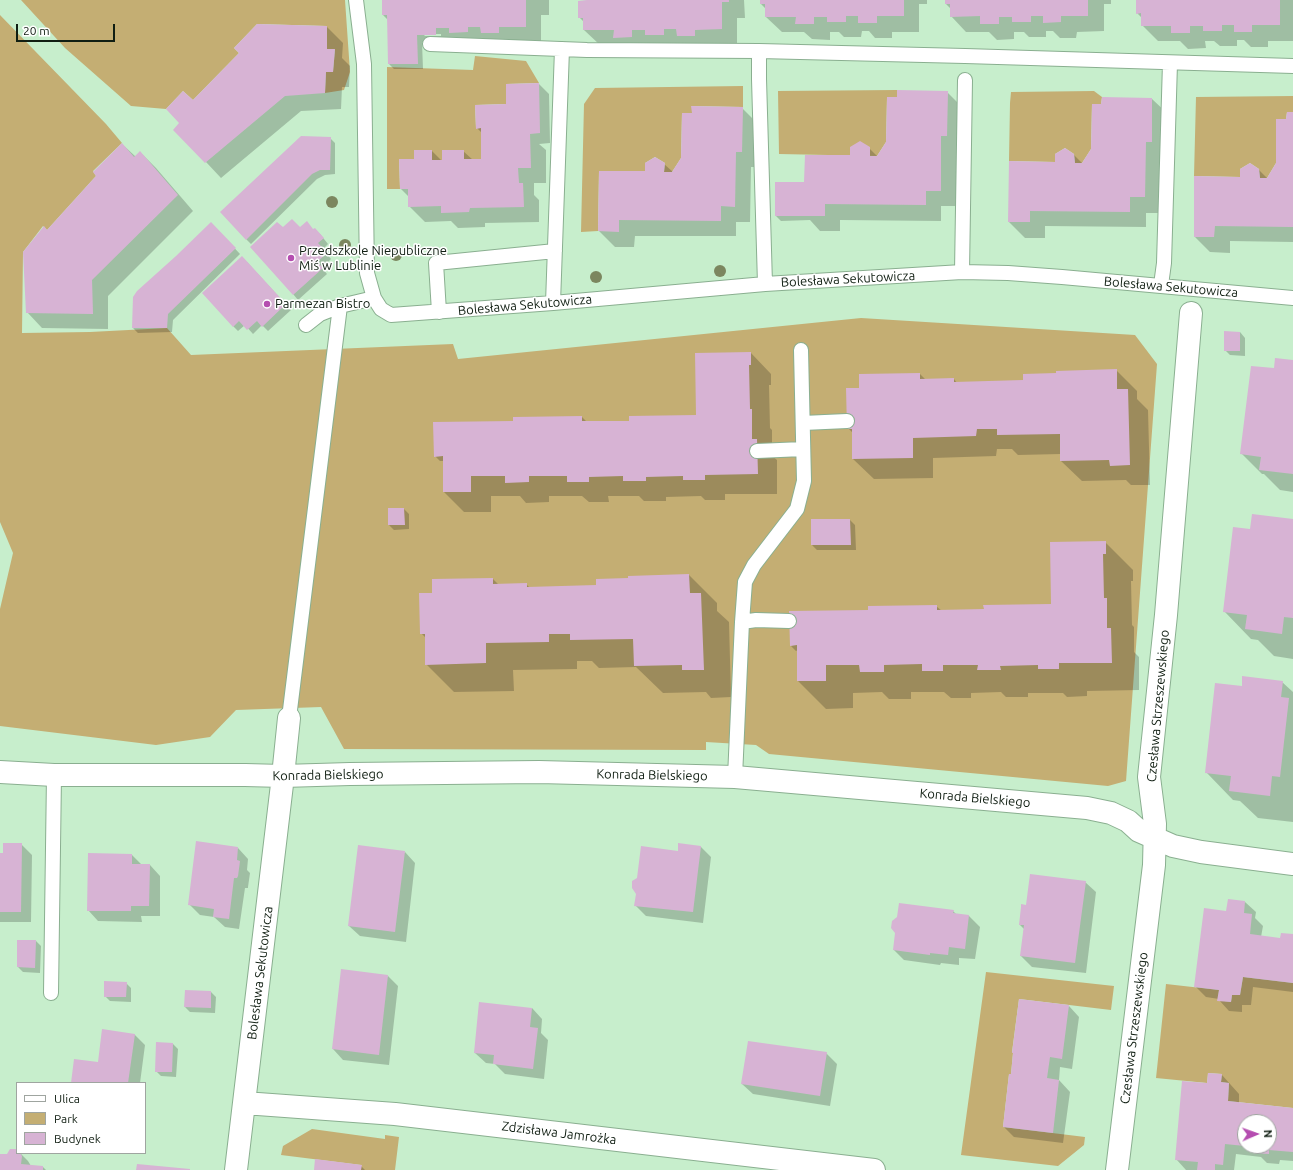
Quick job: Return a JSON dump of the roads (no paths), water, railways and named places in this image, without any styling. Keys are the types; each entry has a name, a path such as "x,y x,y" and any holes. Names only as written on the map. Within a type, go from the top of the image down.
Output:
{"street":[{"name":"Czesława Strzeszewskiego","path":"1117,1170 1154,865 1155,824 1148,777 1166,615 1191,313"},
{"name":"Bolesława Sekutowicza","path":"236,1170 289,718"},
{"name":"Konrada Bielskiego","path":"0,772 54,775 283,776 539,772 734,777 1087,808 1111,813 1128,821 1139,831 1173,846 1201,852 1293,864"},
{"name":"Zdzisława Jamrożka","path":"244,1103 395,1114 874,1170"}],"lane":[{"path":"306,325 320,314 340,306 374,298 367,273 364,64 356,0"},
{"path":"430,44 587,50 759,51 1293,66"},
{"path":"553,303 562,49"},
{"path":"759,51 765,284"},
{"path":"1161,285 1164,263 1170,63"},
{"path":"962,272 964,80"},
{"path":"439,312 436,263 555,251"},
{"name":"Bolesława Sekutowicza","path":"374,298 381,309 391,314 402,314 553,303 765,284 962,272 1008,273 1161,285 1293,298"},
{"path":"289,718 340,306"},
{"path":"734,777 745,582 754,565 797,509 804,481 801,350"},
{"path":"802,423 846,420"},
{"path":"757,451 804,449"},
{"path":"742,622 756,620 789,621"},
{"path":"50,993 54,775"}],"place":[{"name":"Przedszkole Niepubliczne Miś w Lublinie","path":"291,258"},
{"name":"Parmezan Bistro","path":"267,304"}]}
